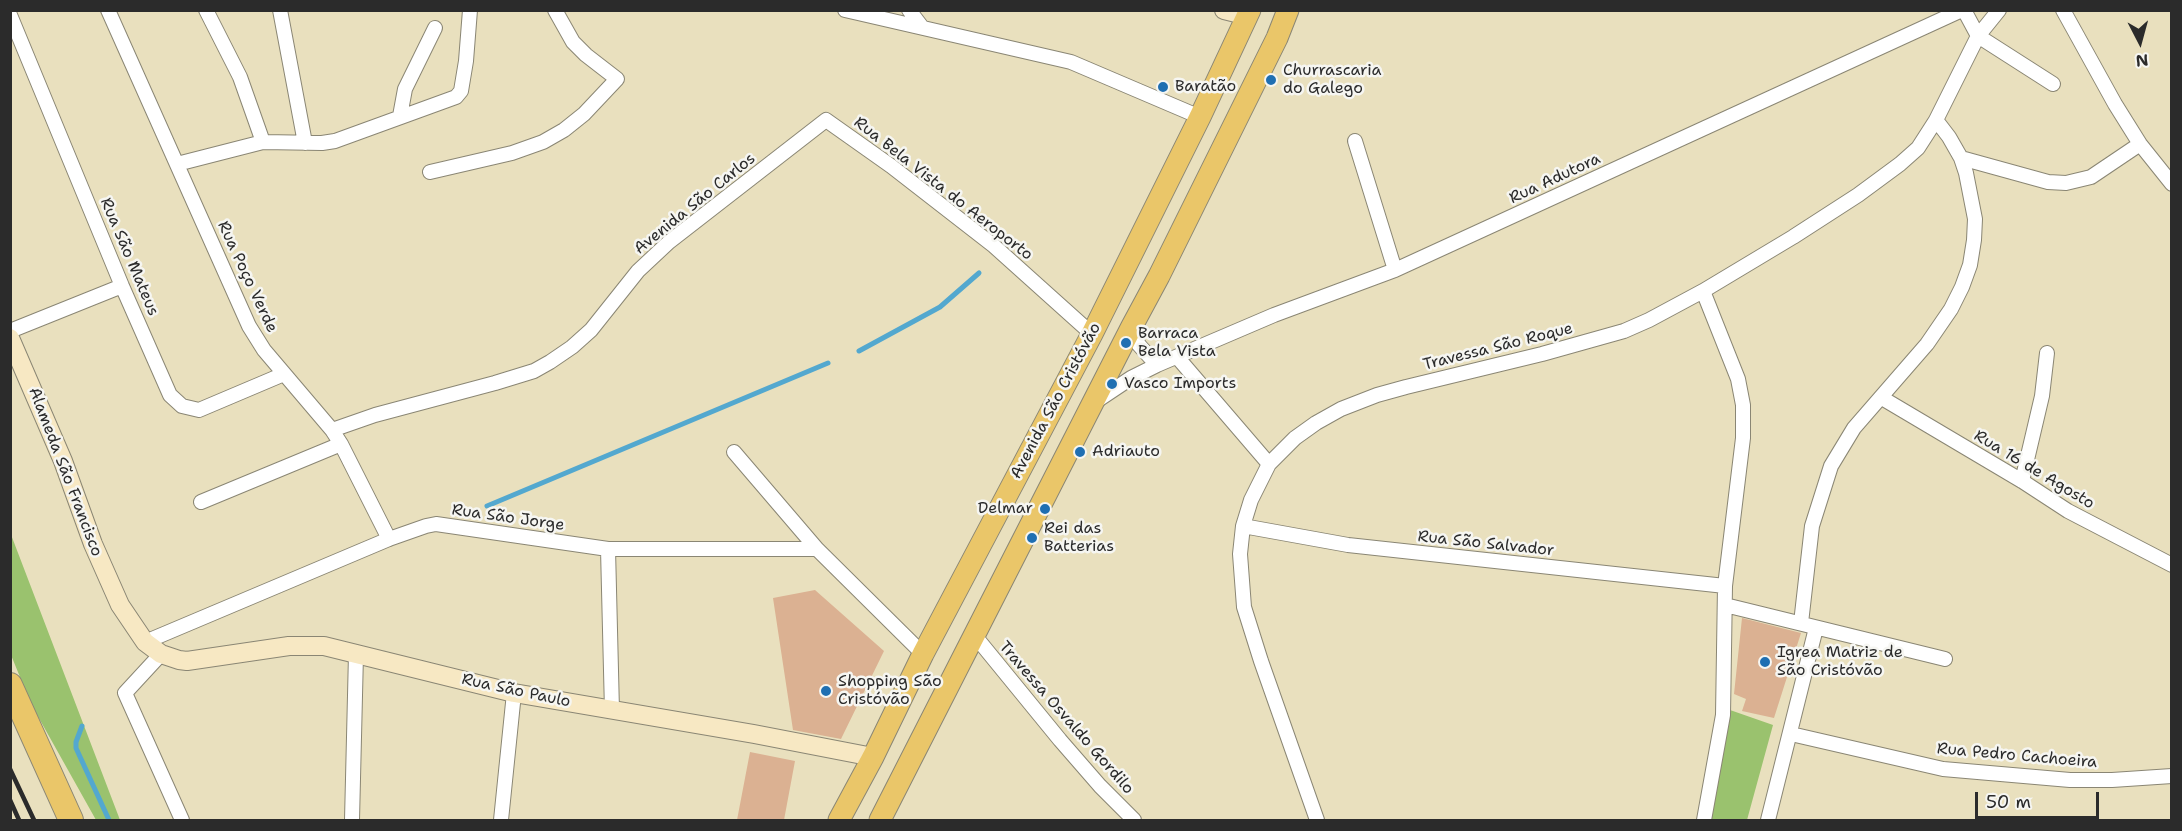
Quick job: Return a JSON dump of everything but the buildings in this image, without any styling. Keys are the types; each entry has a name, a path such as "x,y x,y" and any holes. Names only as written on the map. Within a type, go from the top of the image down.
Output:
{"highway":[{"path":"10,685 71,820"}],"main road":[{"name":"Avenida São Cristóvão","path":"880,820 1159,276 1262,69 1288,10"},
{"name":"Avenida São Cristóvão","path":"839,820 873,757 923,654 1092,334 1249,13"}],"street":[{"name":"Rua Poço Verde","path":"108,10 249,326 264,350 332,430 388,539"},
{"path":"206,10 240,77 263,142"},
{"path":"280,10 305,143"},
{"path":"177,164 263,142 322,143 348,138 400,116 451,100 461,91 470,10"},
{"path":"430,172 512,153 543,142 564,130 584,114 617,79 573,42 555,10"},
{"path":"845,10 1071,62 1200,117"},
{"path":"909,10 922,27"},
{"path":"1224,10 1249,13"},
{"path":"1963,10 1978,36 2053,84"},
{"name":"Rua Adutora","path":"1093,404 1131,378 1157,365 1275,315 1395,270 1963,10"},
{"name":"Travessa São Roque","path":"1317,820 1264,672 1244,607 1240,554 1243,526 1251,500 1269,464 1295,438 1341,409 1377,394 1599,339 1649,320 1793,237 1892,170 1918,148 1936,120 1978,36 1999,10"},
{"path":"2063,10 2094,69 2140,144 2172,184"},
{"name":"Rua São Mateus","path":"10,15 122,286 171,395 182,406 199,411 284,374"},
{"path":"400,116 405,89 435,28"},
{"name":"Rua Bela Vista do Aeroporto","path":"826,120 891,166 985,239 1092,334"},
{"name":"Avenida São Carlos","path":"332,430 348,423 495,383 550,363 591,330 638,271 669,242 826,120"},
{"path":"1801,623 1812,526 1831,466 1854,428 1927,345 1951,309 1970,265 1975,219 1968,181 1961,158 1936,120"},
{"path":"1355,141 1395,270"},
{"path":"1961,158 2048,182 2066,183 2091,177 2140,144"},
{"path":"10,330 122,286"},
{"path":"1702,291 1738,379 1743,405 1743,438 1725,586 1723,715 1704,820"},
{"path":"1131,328 1139,345 1157,365"},
{"name":"Alameda São Francisco","path":"10,338 120,605 146,642 162,654"},
{"path":"2022,481 2042,396 2047,353"},
{"path":"1178,358 1269,464"},
{"name":"Rua 16 de Agosto","path":"1882,398 2022,481 2068,512 2172,566"},
{"path":"201,502 341,444"},
{"path":"734,452 817,549 923,654"},
{"name":"Rua São Jorge","path":"146,642 388,539 436,524 609,549 817,549"},
{"name":"Rua São Salvador","path":"1243,526 1348,545 1725,586"},
{"path":"609,549 612,711"},
{"path":"1725,605 1945,659"},
{"path":"1768,820 1816,628"},
{"name":"Travessa Osvaldo Gordilo","path":"975,636 1060,740 1100,786 1134,820"},
{"name":"Rua São Paulo","path":"162,654 187,661 289,646 313,645 336,648 514,693 873,757"},
{"path":"162,654 125,693 182,820"},
{"path":"352,820 356,654"},
{"path":"501,820 514,693"},
{"name":"Rua Pedro Cachoeira","path":"1791,734 1943,769 2070,780 2172,776"}],"green space":[{"path":"10,532 120,820 96,820 31,704 11,655"},
{"path":"1730,710 1773,725 1747,820 1708,820"}],"waterway":[{"path":"859,351 940,307 979,273"},
{"path":"487,506 828,363"},
{"path":"82,726 76,748 109,820"}],"railway":[{"path":"10,769 34,820"},
{"path":"10,800 19,820"}],"place":[{"name":"Churrascaria do Galego","path":"1271,80"},
{"name":"Baratão","path":"1163,87"},
{"name":"Barraca Bela Vista","path":"1126,343"},
{"name":"Vasco Imports","path":"1112,384"},
{"name":"Adriauto","path":"1080,452"},
{"name":"Delmar","path":"1045,509"},
{"name":"Rei das Batterias","path":"1032,538"},
{"name":"Igrea Matriz de São Cristóvão","path":"1765,662"},
{"name":"Shopping São Cristóvão","path":"826,691"}]}
